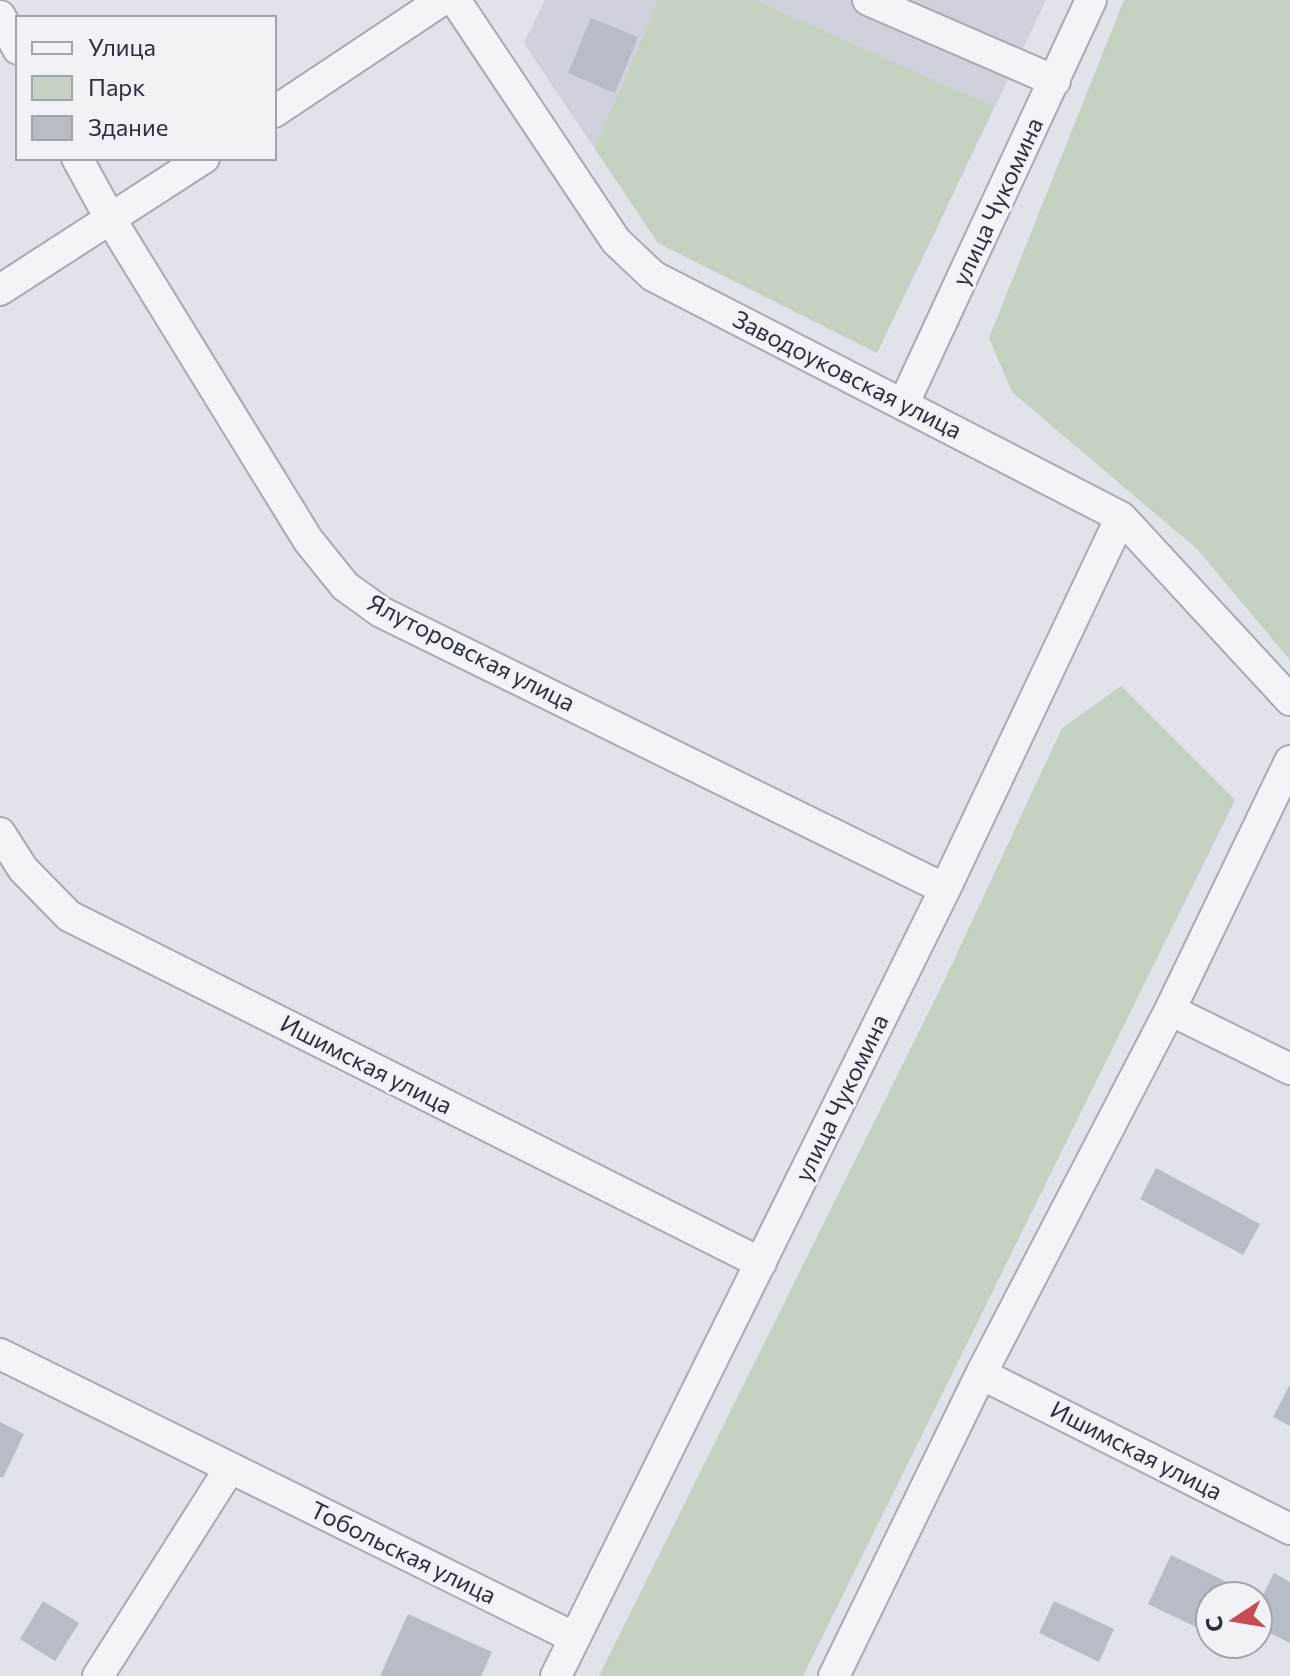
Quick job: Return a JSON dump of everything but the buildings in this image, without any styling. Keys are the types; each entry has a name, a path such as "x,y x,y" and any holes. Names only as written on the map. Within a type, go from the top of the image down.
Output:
{"street":[{"path":"276,111 442,0"},
{"name":"Заводоуковская улица","path":"455,0 616,241 653,276 1121,517 1290,700"},
{"path":"868,0 1055,81"},
{"name":"улица Чукомина","path":"904,403 1091,0"},
{"path":"0,16 16,45"},
{"name":"Ялуторовская улица","path":"78,160 111,220 308,540 345,586 381,612 945,889"},
{"path":"0,290 201,160"},
{"name":"улица Чукомина","path":"556,1676 945,889 1121,517"},
{"path":"834,1676 981,1374 1170,1010 1290,761"},
{"name":"Ишимская улица","path":"0,833 23,869 69,916 761,1263"},
{"path":"1170,1010 1290,1069"},
{"name":"Тобольская улица","path":"0,1354 575,1638"},
{"name":"Ишимская улица","path":"981,1374 1290,1529"},
{"path":"98,1676 230,1468"}],"shaded area":[{"path":"545,0 1046,0 877,353 658,243 524,43"}],"green space":[{"path":"659,0 755,0 994,107 877,353 658,243 595,149"},
{"path":"1124,0 1290,0 1290,660 1197,549 1012,392 989,338"},
{"path":"1121,686 1235,800 803,1676 599,1676 946,977 1062,728"}]}
